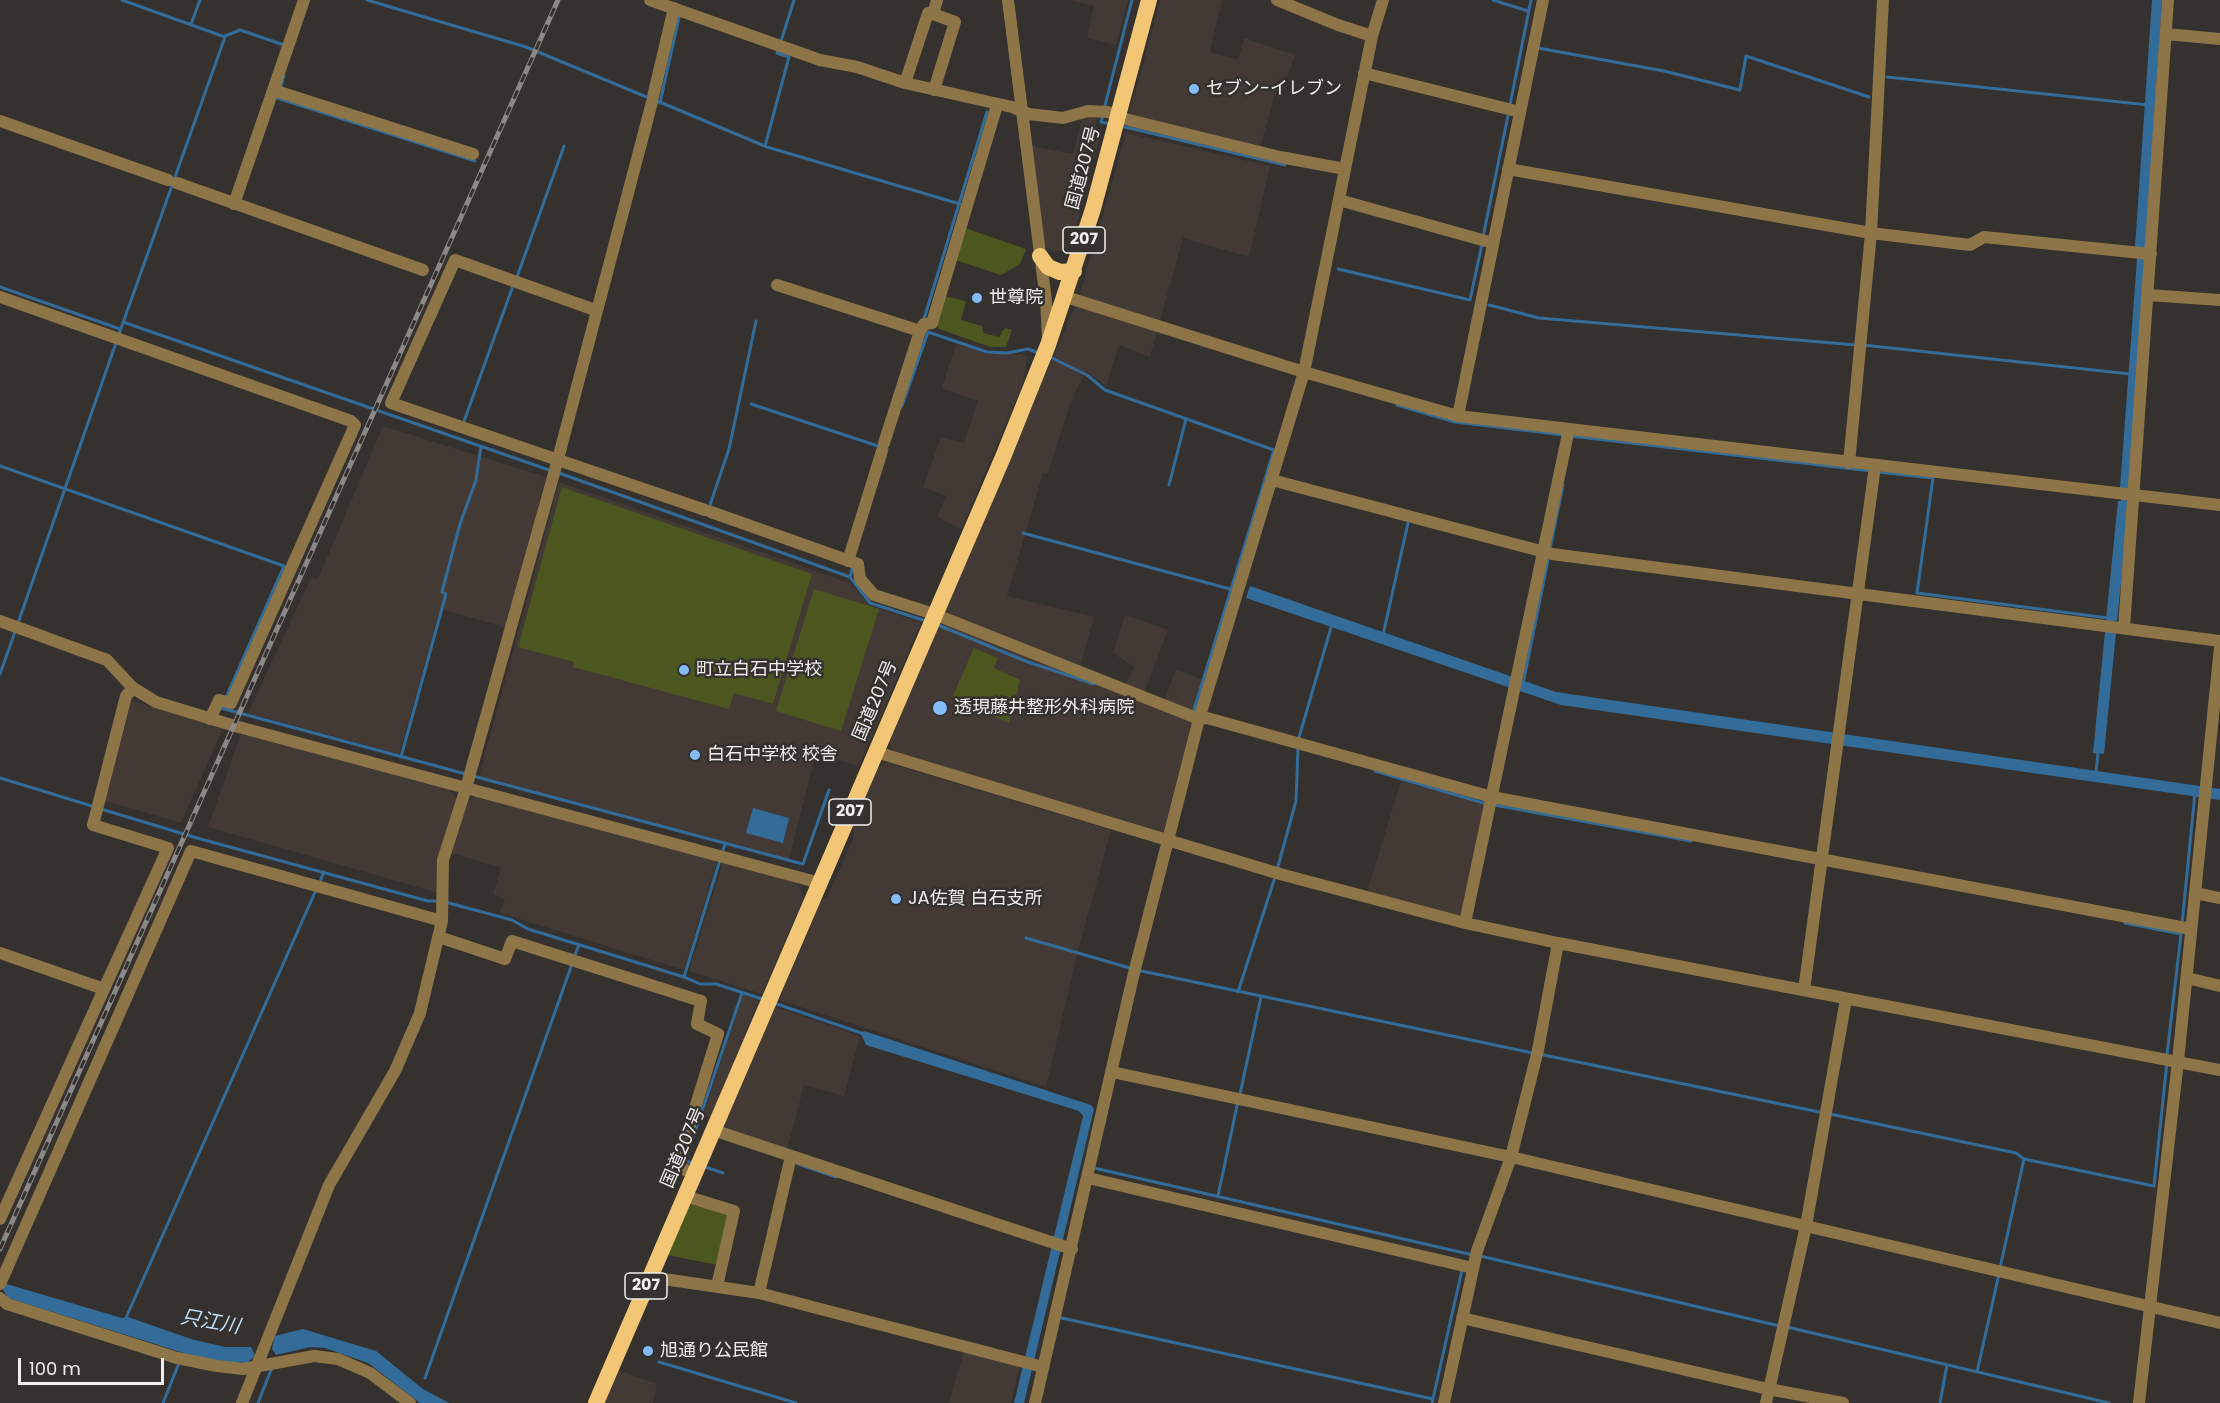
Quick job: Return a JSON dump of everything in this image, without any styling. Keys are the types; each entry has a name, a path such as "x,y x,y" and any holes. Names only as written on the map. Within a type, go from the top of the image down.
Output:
{"highway":[{"name":"国道207号","path":"596,1403 1046,351 1074,271 1111,117 1149,0"},
{"path":"1040,256 1048,267 1060,272 1074,271"}],"street":[{"path":"234,204 277,91 287,47 304,0"},
{"path":"650,0 678,7 820,60 856,67 1029,114 1063,118 1111,117 1280,157 1345,169"},
{"path":"933,14 937,0"},
{"path":"1008,0 1040,256 1046,351"},
{"path":"1277,0 1371,36"},
{"path":"1035,1403 1034,1364 1055,1317 1068,1248 1090,1171 1135,970 1169,840 1194,717 1238,592 1304,372 1371,36 1383,0"},
{"path":"1458,416 1486,241 1509,169 1512,110 1533,47 1543,0"},
{"path":"1849,463 1871,233 1882,0"},
{"path":"2116,627 2148,294 2144,253 2168,0"},
{"path":"242,1403 329,1185 395,1071 420,1013 442,921 443,860 468,779 555,467 595,310 678,7"},
{"path":"905,82 928,13 933,14 955,22 934,90"},
{"path":"2166,34 2220,39"},
{"path":"1364,73 1512,110"},
{"path":"277,91 474,154"},
{"path":"997,105 932,323 924,324 920,331 883,447 852,562 860,579 874,595 932,620 1194,717 1207,718 1298,743 1491,802 2184,927"},
{"path":"0,121 423,270"},
{"path":"1509,169 1871,233 1970,244 1984,237 2144,253"},
{"path":"1339,200 1486,241"},
{"path":"595,310 455,260 391,403 462,426 555,467 708,511 852,562"},
{"path":"777,285 920,331"},
{"path":"2148,294 2220,300"},
{"path":"0,297 351,421 355,425 231,703 219,700 210,718"},
{"path":"1066,297 1304,372 1458,416 1568,433 1849,463 1874,470 2220,506"},
{"path":"1465,923 1514,692 1547,553 1568,433"},
{"path":"1804,990 1874,470"},
{"path":"1272,480 1547,553 2220,641"},
{"path":"7,624 107,660 133,688 156,702 210,718 468,779 721,856 820,883"},
{"path":"2139,1403 2151,1307 2171,1060 2187,978 2184,927 2195,893 2220,647"},
{"path":"0,1219 168,848 93,825 126,696 133,688"},
{"path":"876,752 1276,873 1465,923 1558,943 2220,1070"},
{"path":"1,1282 191,851 442,921"},
{"path":"2195,893 2220,898"},
{"path":"439,937 505,959 512,941 701,1001 697,1024 718,1034 677,1166 697,1169"},
{"path":"1444,1403 1462,1318 1470,1262 1511,1157 1537,1053 1558,943"},
{"path":"0,953 104,989"},
{"path":"2187,978 2220,987"},
{"path":"1767,1403 1768,1389 1806,1226 1846,999"},
{"path":"1112,1072 1511,1157 2220,1323"},
{"path":"713,1130 1068,1248"},
{"path":"759,1293 791,1156"},
{"path":"1090,1171 1470,1262"},
{"path":"685,1196 734,1210 717,1286"},
{"path":"650,1277 759,1293 1034,1364"},
{"path":"0,1298 7,1304 181,1359 243,1369 259,1361 314,1356 338,1359 370,1373 410,1403"},
{"path":"1462,1318 1768,1389 1843,1403"}],"shaded area":[{"path":"1070,0 1128,0 1116,45 1087,38 1094,6"},
{"path":"1160,0 1222,0 1210,52 1238,60 1244,38 1295,55 1286,80 1279,79 1260,148 1129,116"},
{"path":"1097,115 1096,127 1102,129 1072,244 1063,251 1051,251 1043,244 1030,146 1073,154 1082,119"},
{"path":"1126,133 1270,166 1249,257 1183,238 1150,357 1119,345 1106,386 1086,370 1070,404 1048,473 1043,473 1007,596 1094,617 1080,666 1126,684 1134,667 1113,653 1125,615 1168,630 1144,693 1164,701 1176,669 1206,681 1167,833 894,752 890,746 889,737 1079,297"},
{"path":"956,344 988,354 1022,354 1028,357 1021,389 961,529 937,517 946,496 923,487 941,437 964,443 978,401 942,388"},
{"path":"383,426 546,477 505,627 440,609 399,754 248,713 311,578 318,579"},
{"name":"町立白石中学校","path":"559,482 850,583 869,605 921,623 859,766 816,753 789,859 479,776"},
{"path":"128,700 223,728 181,823 102,800"},
{"path":"241,734 450,790 457,799 438,893 208,827"},
{"path":"888,763 1111,830 1078,951 1046,1087 779,1000 821,900 827,898 853,839 853,822 875,772 883,764"},
{"path":"1401,781 1490,805 1464,917 1367,892"},
{"path":"476,797 717,860 684,970 500,913 505,899 493,894 501,868 451,853 468,801"},
{"path":"723,862 797,883 804,897 762,994 689,971"},
{"path":"743,995 759,1001 710,1118 703,1115"},
{"path":"773,1006 860,1036 844,1096 804,1085 786,1154 721,1130"},
{"path":"964,1350 1020,1365 1011,1403 949,1403"},
{"path":"617,1370 657,1384 653,1403 603,1403"}],"green space":[{"path":"965,228 1026,249 1020,264 1001,275 955,260"},
{"path":"944,296 966,301 961,320 982,326 983,333 999,337 1005,328 1012,330 1006,347 990,347 939,329 936,322"},
{"path":"562,487 812,574 773,704 734,693 729,709 573,667 574,662 518,647"},
{"path":"814,589 879,609 841,731 776,711"},
{"path":"974,648 998,658 994,668 1020,680 1009,723 952,698"},
{"path":"689,1204 729,1214 718,1265 667,1255"}],"water":[{"path":"2152,0 2162,0 2130,490 2127,490 2126,501 2129,501 2117,621 2114,621 2116,633 2104,754 2093,753 2105,632 2109,632 2110,621 2106,620 2118,501 2121,501 2122,490 2120,488 2137,259 2135,247"},
{"path":"1250,586 1556,692 2220,789 2220,800 1561,705 1246,598"},
{"path":"753,808 789,818 783,843 746,833"},
{"path":"864,1031 1091,1105 1094,1109 1024,1403 1014,1403 1083,1116 1079,1111 866,1045 861,1034"},
{"path":"3,1283 122,1318 128,1317 191,1339 225,1347 251,1347 255,1356 247,1363 223,1362 187,1354 8,1298 2,1288"},
{"path":"303,1329 376,1351 423,1389 449,1403 420,1403 368,1363 325,1348 310,1347 276,1355 272,1349 275,1336"}],"waterway":[{"path":"119,334 225,37 122,0"},
{"path":"191,24 200,0"},
{"path":"367,0 526,47 649,98"},
{"path":"781,41 794,0"},
{"path":"1104,109 1132,0"},
{"path":"1493,0 1528,11"},
{"path":"1510,105 1531,0"},
{"path":"660,103 680,13"},
{"path":"225,36 240,30 284,45"},
{"path":"765,146 789,57 777,53 779,48"},
{"path":"1538,48 1664,71 1740,90 1746,56 1869,97"},
{"path":"280,89 284,76"},
{"path":"1887,77 2148,105"},
{"path":"278,96 277,98 475,161"},
{"path":"655,100 767,147 960,204"},
{"path":"1483,237 1509,111"},
{"path":"924,319 987,112"},
{"path":"1103,115 1101,122 1111,124"},
{"path":"1121,126 1285,165"},
{"path":"517,277 564,146"},
{"path":"1338,269 1470,300 1482,244"},
{"path":"463,424 514,283"},
{"path":"0,287 120,329"},
{"path":"1489,305 1539,318 1856,345"},
{"path":"709,508 729,449 756,321"},
{"path":"123,322 552,471"},
{"path":"902,406 928,332 987,352 1007,353 1028,349 1039,353"},
{"path":"18,623 117,340"},
{"path":"1863,345 2130,374"},
{"path":"1050,357 1087,375 1105,390 1274,450 1193,713"},
{"path":"751,404 887,449"},
{"path":"1397,405 1455,422 1564,435"},
{"path":"1169,485 1186,419"},
{"path":"1571,436 1871,471"},
{"path":"401,757 446,594 442,592 460,524 476,480 481,446"},
{"path":"0,466 284,566 227,695"},
{"path":"1878,472 1933,478 1917,593 2108,618"},
{"path":"559,473 850,577 870,603 926,621"},
{"path":"1550,549 1563,485"},
{"path":"1383,635 1408,523"},
{"path":"1023,533 1230,589"},
{"path":"1523,684 1549,555"},
{"path":"850,577 853,565"},
{"path":"1298,741 1332,624"},
{"path":"938,625 1028,662 1094,684"},
{"path":"0,674 16,629"},
{"path":"221,708 466,774"},
{"path":"1277,870 1296,801 1298,748"},
{"path":"2096,772 2098,752"},
{"path":"1375,771 1487,804"},
{"path":"473,776 803,864 829,790"},
{"path":"0,778 95,807"},
{"path":"2182,924 2195,793"},
{"path":"1494,805 1691,841"},
{"path":"101,809 197,838 428,901 438,901"},
{"path":"722,853 725,844"},
{"path":"445,902 512,920 528,929 684,977 720,860"},
{"path":"319,884 324,872"},
{"path":"1238,992 1275,877"},
{"path":"125,1320 316,890"},
{"path":"2125,923 2181,934"},
{"path":"2167,1055 2181,934"},
{"path":"1026,938 1130,968"},
{"path":"574,957 579,945"},
{"path":"425,1378 572,964"},
{"path":"1137,970 1533,1053"},
{"path":"684,977 700,984 716,984 762,999"},
{"path":"693,1163 685,1161 742,993"},
{"path":"1240,1094 1261,997"},
{"path":"774,1003 864,1034"},
{"path":"1539,1054 1824,1113"},
{"path":"2000,1268 2024,1159 2154,1186 2167,1062"},
{"path":"1218,1196 1238,1101"},
{"path":"1830,1114 2016,1153 2024,1159"},
{"path":"798,1164 836,1177"},
{"path":"705,1167 723,1173"},
{"path":"1094,1168 1473,1255"},
{"path":"1480,1256 1780,1326"},
{"path":"1432,1403 1462,1270"},
{"path":"1977,1372 1999,1274"},
{"path":"1057,1317 1433,1399"},
{"path":"1787,1327 2109,1403"},
{"path":"659,1362 796,1403"},
{"path":"163,1403 179,1363"},
{"path":"1940,1403 1947,1365"},
{"path":"258,1403 271,1370"}],"railway":[{"path":"0,1249 558,0"}],"place":[{"name":"セブン-イレブン","path":"1194,89"},
{"name":"世尊院","path":"977,298"},
{"name":"町立白石中学校","path":"684,670"},
{"name":"透現藤井整形外科病院","path":"940,708"},
{"name":"白石中学校 校舎","path":"695,755"},
{"name":"JA佐賀 白石支所","path":"896,899"},
{"name":"旭通り公民館","path":"648,1351"}],"water label":[{"name":"只江川","path":"210,1323"}]}
